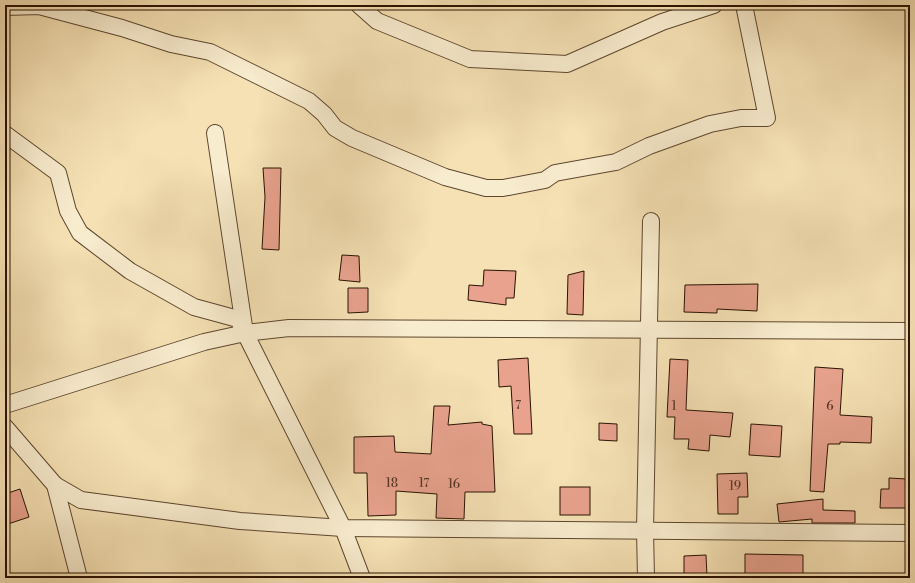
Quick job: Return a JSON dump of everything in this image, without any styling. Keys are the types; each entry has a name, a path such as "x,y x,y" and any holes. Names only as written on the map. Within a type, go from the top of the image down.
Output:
{"street":[{"path":"359,5 378,21 470,59 567,64 662,22 714,5"},
{"path":"5,7 38,6 122,28 171,44 210,52 309,101 324,114 335,128 352,138 445,177 486,188 503,188 545,180 555,173 616,162 649,146 710,124 741,118 768,118 744,5"},
{"path":"215,133 245,333"},
{"path":"5,134 58,173 68,211 80,233 130,271 194,307 238,319 343,528 362,578"},
{"path":"646,578 645,530 651,221"},
{"path":"5,405 190,346 245,333 303,327 910,331"},
{"path":"5,427 55,485 81,500 240,521 343,528 910,533"},
{"path":"55,485 79,578"}],"building":[{"path":"263,168 281,168 279,250 262,249 265,197"},
{"path":"342,255 359,256 360,282 339,280"},
{"path":"484,270 516,271 514,298 506,298 506,305 468,300 469,285 483,286"},
{"path":"584,271 583,315 567,314 568,275"},
{"path":"758,284 757,311 717,309 717,313 684,312 685,285"},
{"path":"348,288 368,288 368,312 348,313"},
{"path":"528,358 532,434 514,434 511,386 499,387 498,360"},
{"path":"670,359 688,360 686,410 733,413 730,437 710,435 709,451 688,449 689,439 674,439 675,417 667,417"},
{"path":"815,367 843,369 840,415 872,417 871,443 840,442 840,444 828,444 824,492 810,491"},
{"path":"434,406 450,406 448,425 482,422 482,424 492,426 495,492 465,492 464,519 436,518 437,494 396,491 396,515 368,516 367,473 354,473 354,437 394,436 395,452 431,454"},
{"path":"599,423 617,424 617,441 599,440"},
{"path":"751,424 782,426 780,457 749,455"},
{"path":"747,473 748,497 738,497 738,514 718,514 717,474"},
{"path":"889,478 907,479 906,508 880,508 881,489 889,489"},
{"path":"560,487 590,487 590,515 560,515"},
{"path":"20,489 29,517 5,525 5,494"},
{"path":"823,499 823,510 855,511 855,523 812,523 812,519 779,522 777,504"},
{"path":"745,554 803,555 803,578 745,578"},
{"path":"706,555 707,576 684,576 684,556"}]}
